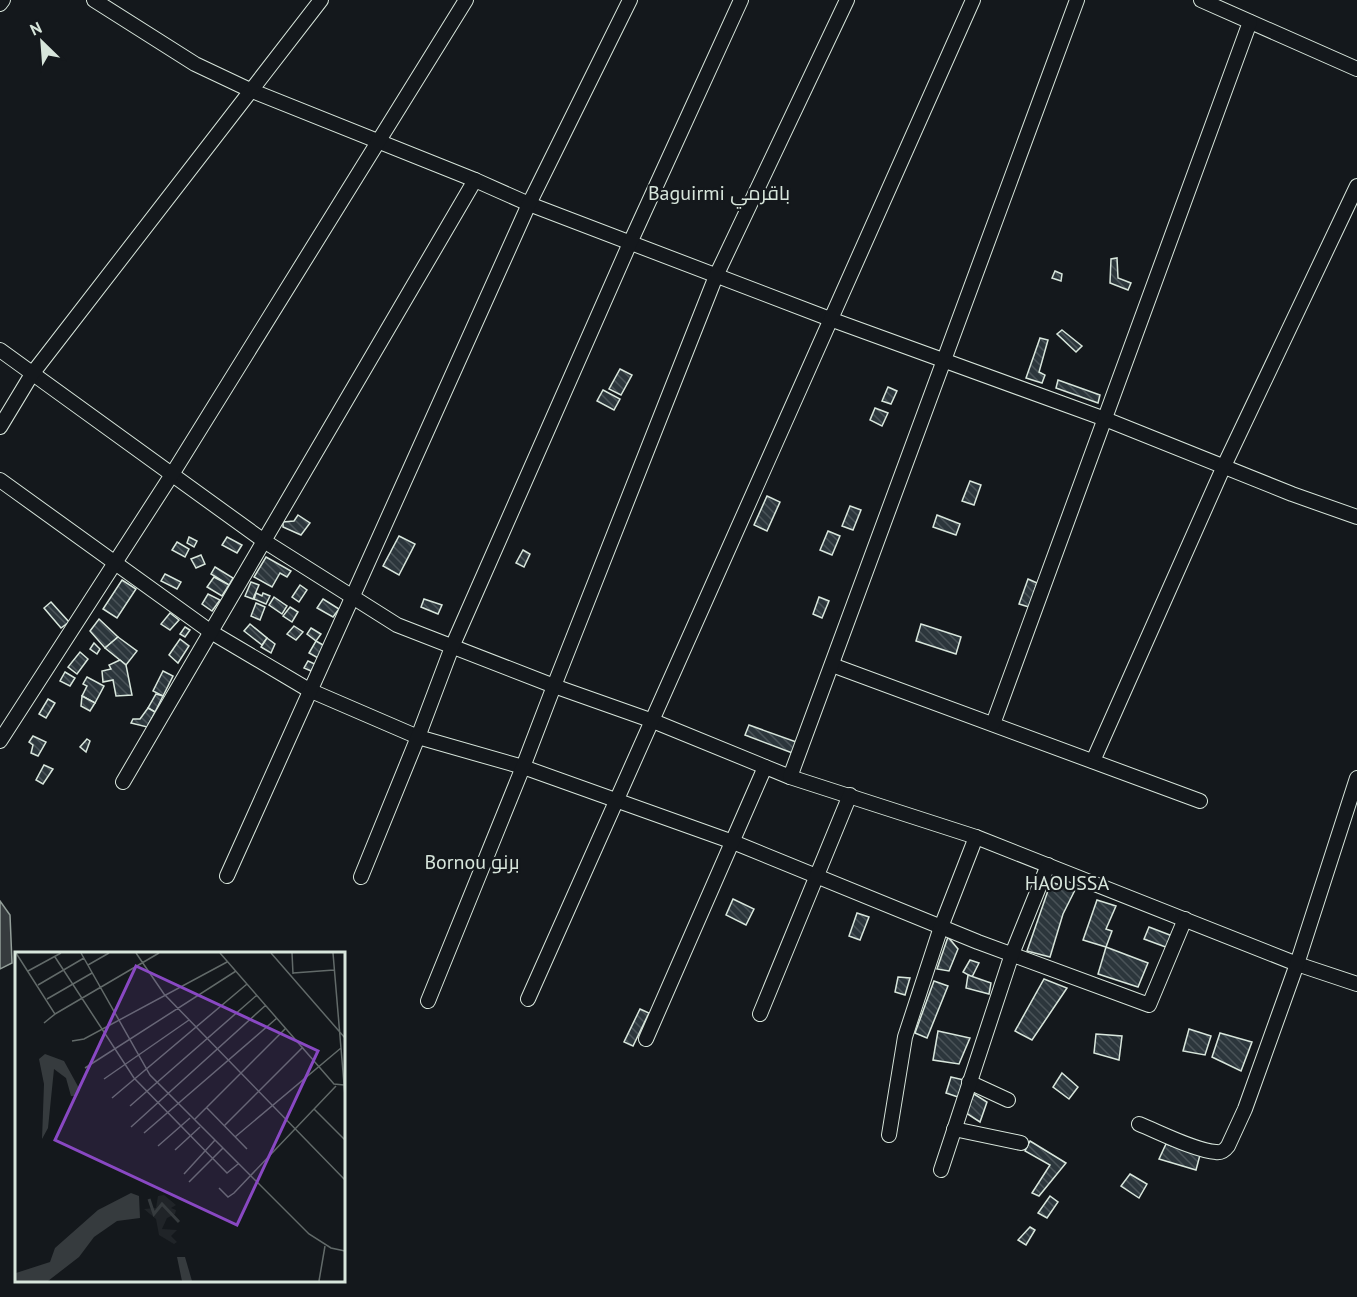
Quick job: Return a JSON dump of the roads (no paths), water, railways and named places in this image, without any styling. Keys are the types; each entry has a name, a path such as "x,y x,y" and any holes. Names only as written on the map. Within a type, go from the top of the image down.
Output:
{"street":[{"path":"0,4 3,0"},
{"path":"94,0 195,64 250,90 630,243 830,320 1105,418 1292,494 1357,517"},
{"path":"0,427 32,374 321,0"},
{"path":"0,741 116,564 466,0"},
{"path":"227,876 529,204 630,0"},
{"path":"361,877 452,647 630,243 741,0"},
{"path":"428,1001 523,767 716,276 847,0"},
{"path":"528,999 973,0"},
{"path":"790,777 1077,0"},
{"path":"1201,0 1357,69"},
{"path":"993,724 1250,22"},
{"path":"123,782 475,180"},
{"path":"1093,761 1224,466 1357,186"},
{"path":"0,351 264,541 396,625 554,686 652,720 790,777 976,837 1297,964 1357,984"},
{"path":"0,480 211,632 309,690 418,737 523,767 733,842 941,927 1149,1005 1185,919"},
{"path":"832,665 1200,801"},
{"path":"646,1039 765,767"},
{"path":"1139,1124 1204,1150 1218,1153 1224,1151 1245,1109 1297,964 1357,778"},
{"path":"760,1014 850,795"},
{"path":"890,1135 905,1037 941,927 976,837"},
{"path":"941,1170 1012,954 1048,865"},
{"path":"969,1082 1008,1100"},
{"path":"954,1129 1021,1143"}],"district":[{"name":"Baguirmi باقرمي","path":"719,193"},
{"name":"Bornou برنو","path":"472,862"},
{"name":"HAOUSSA","path":"1067,883"}]}
